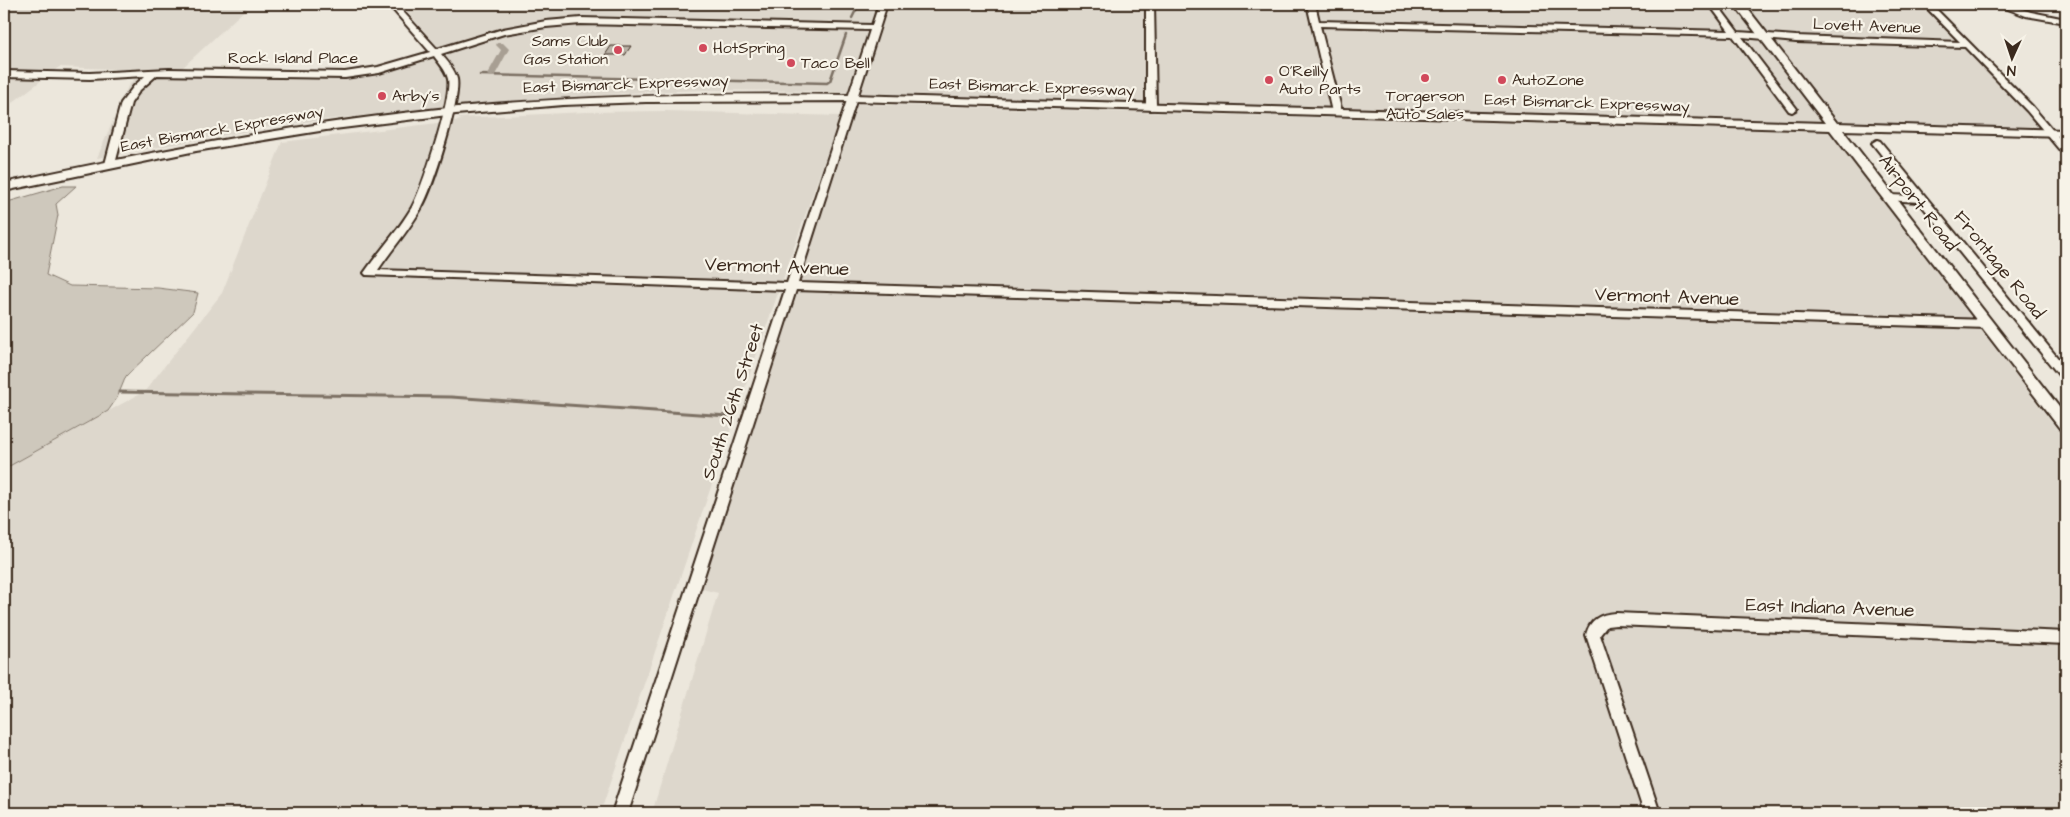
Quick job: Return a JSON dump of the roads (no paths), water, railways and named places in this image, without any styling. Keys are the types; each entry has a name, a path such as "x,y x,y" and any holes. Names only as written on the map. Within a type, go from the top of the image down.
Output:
{"main road":[{"name":"Airport Road","path":"1739,4 2066,426"},
{"name":"East Bismarck Expressway","path":"4,187 110,164 292,132 449,111 627,98 716,96 853,98 2066,133"}],"street":[{"path":"392,4 435,52 452,76 449,111"},
{"name":"South 26th Street","path":"620,813 883,4"},
{"path":"1150,4 1151,107"},
{"path":"1312,4 1337,112"},
{"path":"1714,4 1792,109"},
{"path":"1927,4 2030,109 2066,152"},
{"path":"1999,4 2029,14 2066,21"},
{"name":"Rock Island Place","path":"4,74 90,76 155,72 339,76 374,71 511,30 581,21 875,28"},
{"name":"Lovett Avenue","path":"1316,23 1736,34 1765,37 1968,45"},
{"path":"110,164 126,103 137,88 155,72"},
{"name":"Vermont Avenue","path":"449,111 429,181 421,200 370,273 1987,324"},
{"name":"Frontage Road","path":"1877,142 2066,376"},
{"path":"1890,198 1923,199"},
{"name":"East Indiana Avenue","path":"1652,813 1593,635 1595,628 1600,622 1616,619 2066,638"}],"waterway":[{"path":"852,18 859,4"},
{"path":"480,75 827,83 830,81 846,35"},
{"path":"491,75 505,49 500,45"},
{"path":"120,392 451,397 728,416"}],"place":[{"name":"HotSpring","path":"703,48"},
{"name":"Sams Club Gas Station","path":"618,50"},
{"name":"Taco Bell","path":"791,63"},
{"name":"Torgerson Auto Sales","path":"1425,78"},
{"name":"O'Reilly Auto Parts","path":"1269,80"},
{"name":"AutoZone","path":"1502,80"},
{"name":"Arby's","path":"382,96"}]}
